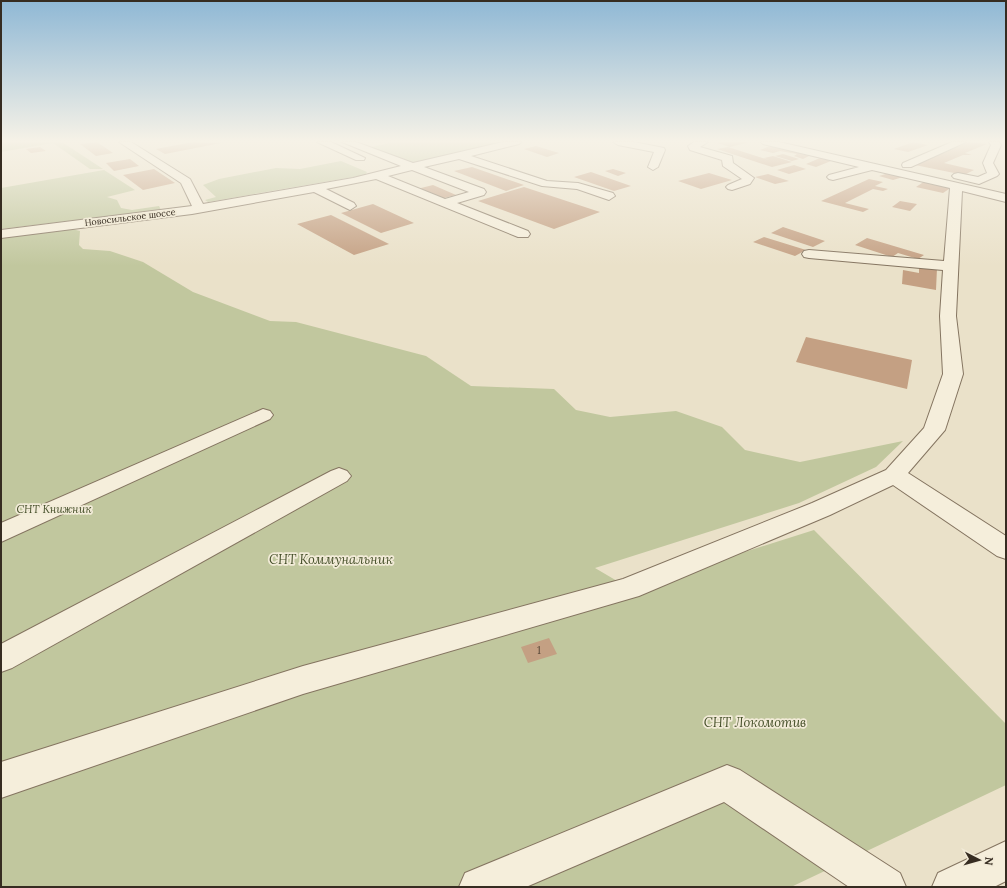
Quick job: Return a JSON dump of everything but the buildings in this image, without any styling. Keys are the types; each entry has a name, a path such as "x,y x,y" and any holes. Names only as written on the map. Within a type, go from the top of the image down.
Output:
{"street":[{"path":"187,183 199,208"},
{"name":"Новосильское шоссе","path":"1,234 199,208 340,183"},
{"path":"395,183 523,234"},
{"path":"445,203 480,192 456,183"},
{"path":"544,183 578,186 609,196"},
{"path":"732,186 741,183"},
{"path":"946,183 1006,198"},
{"path":"1,780 303,680 629,588 821,509 894,474 934,430 953,374 948,316 956,186"},
{"path":"316,188 328,196 350,206"},
{"path":"809,254 950,266"},
{"path":"1,533 263,415"},
{"path":"894,474 1006,549"},
{"path":"1,659 339,476"},
{"path":"479,887 727,783 886,887"},
{"path":"952,887 1006,860"}],"green space":[{"path":"27,183 125,183 135,190 107,197 117,200 121,208 132,210 159,206 161,210 1,229 1,188"},
{"path":"207,183 316,183 208,202 205,200 216,197 203,185"},
{"path":"72,229 80,231 79,245 83,249 110,251 143,262 193,292 270,321 296,322 426,356 471,386 554,389 576,410 610,417 676,411 722,427 745,450 800,462 903,441 876,467 799,503 595,568 629,588 499,630 814,530 1006,724 1006,785 791,887 1,887 1,237"}],"park label":[{"name":"СНТ Книжник","path":"54,509"},
{"name":"СНТ Коммунальник","path":"331,559"},
{"name":"СНТ Локомотив","path":"755,722"}]}
